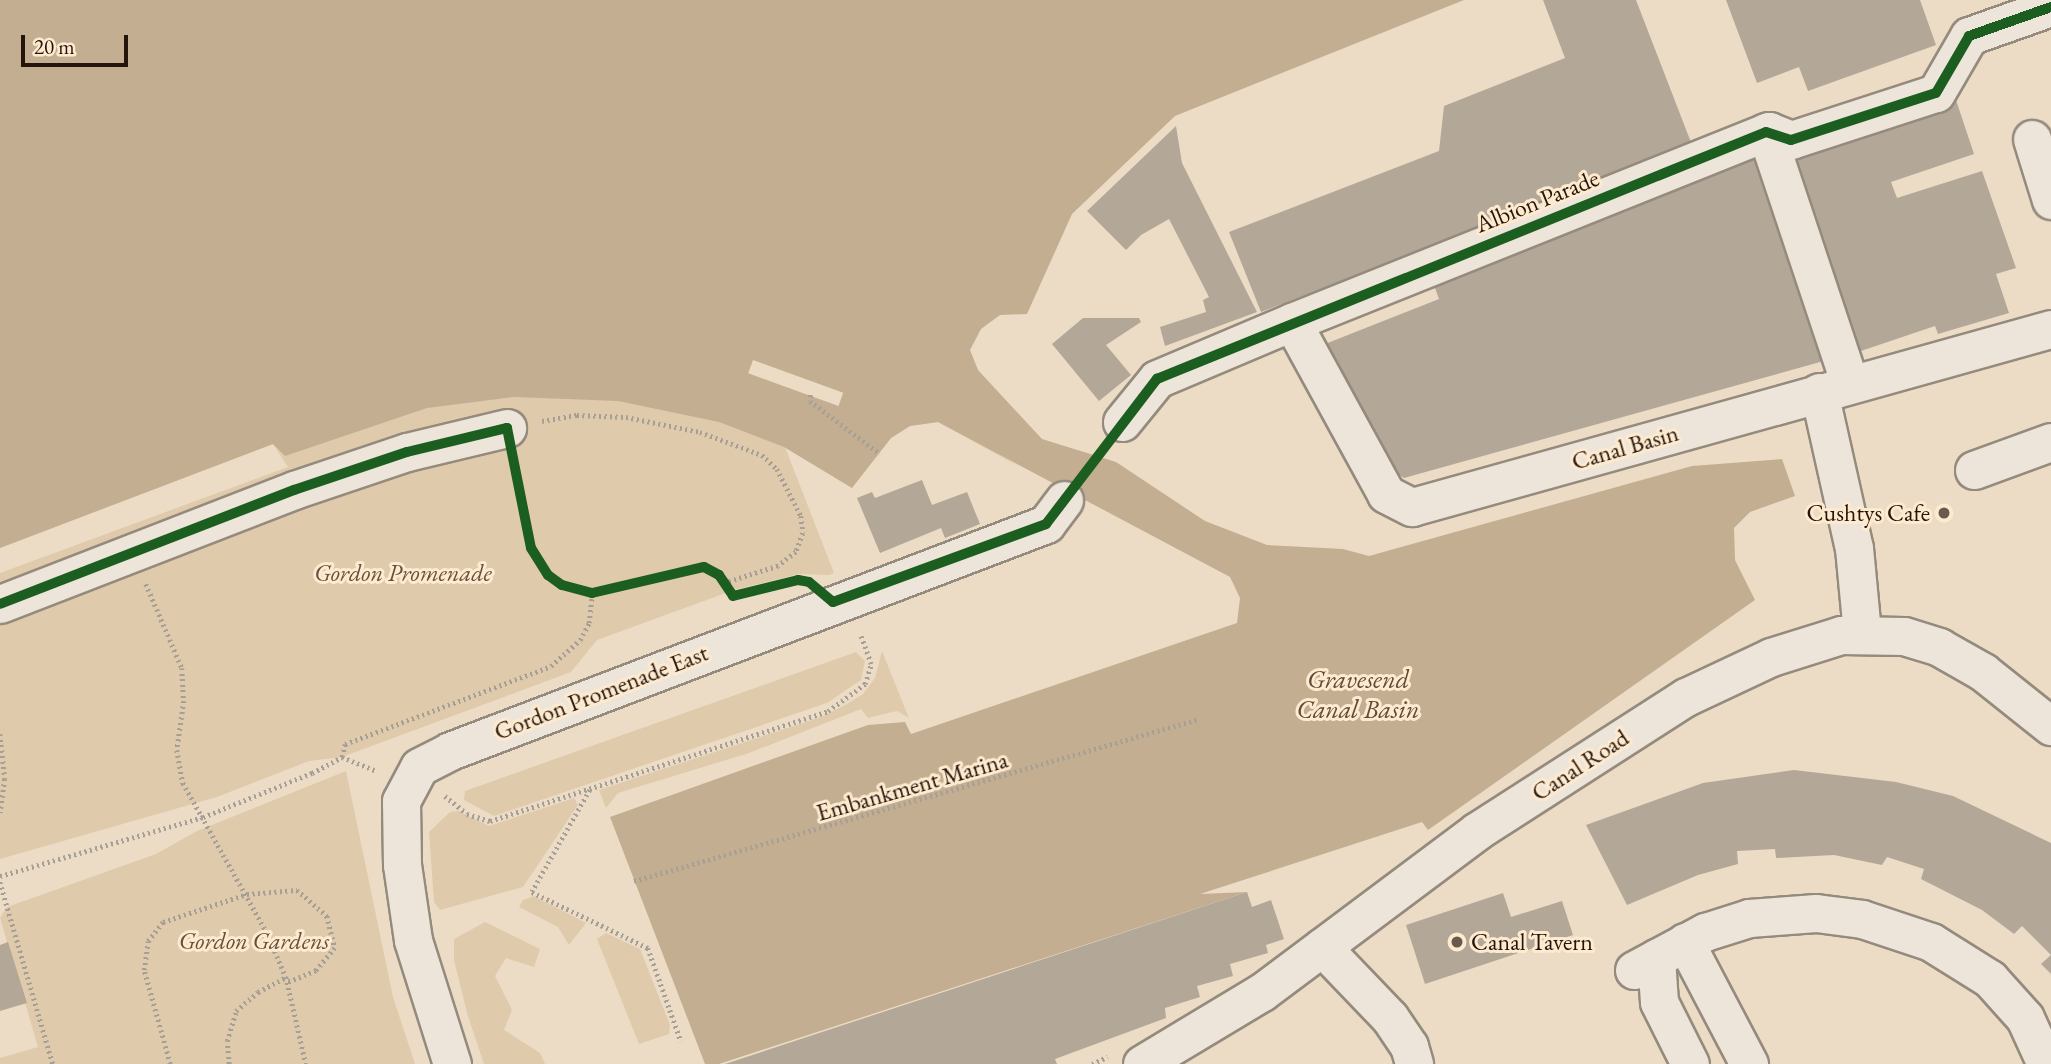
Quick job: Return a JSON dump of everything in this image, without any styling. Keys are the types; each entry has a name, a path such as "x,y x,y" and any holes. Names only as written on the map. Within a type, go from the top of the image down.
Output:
{"street":[{"path":"1766,132 1791,140 1936,93 1969,36 2051,7"},
{"path":"1766,132 1835,388 1863,633"},
{"name":"Albion Parade","path":"1122,422 1157,379 1766,132"},
{"path":"2032,139 2051,200"},
{"name":"Canal Basin","path":"1292,322 1386,494 1412,507 2051,329"},
{"path":"0,604 294,490 407,452 507,428"},
{"path":"1974,470 2051,442"},
{"name":"Gordon Promenade East","path":"452,1064 410,926 399,814 411,776 450,751 846,597 1046,524 1064,500"},
{"name":"Canal Road","path":"1142,1064 1242,1006 1420,870 1700,689 1794,649 1863,633 1894,634 1939,647 1993,679 2051,726"},
{"path":"1658,957 1726,925 1790,913 1838,914 1891,926 1931,942 1996,984 2025,1018 2046,1064"},
{"path":"1322,947 1390,1017 1409,1046 1414,1064"},
{"path":"1658,957 1659,1002 1690,1064"},
{"path":"1658,957 1749,1064"}],"path":[{"path":"811,395 810,401 880,454"},
{"path":"507,428 577,415 626,417 700,432 762,456 777,469 791,494 803,533 796,552 778,566 722,579 733,596"},
{"path":"139,552 152,604 182,668 179,767 188,794 247,894 286,980 306,1064"},
{"path":"0,876 203,817 312,773 342,757 345,744 551,666 580,640 589,624 587,593 608,590"},
{"path":"440,792 467,814 490,821 828,711 866,684 871,664 846,597"},
{"path":"0,734 5,779 0,813"},
{"path":"591,789 531,892 648,948 681,1041"},
{"path":"0,882 53,1064"},
{"path":"170,1064 147,989 148,941 154,930 173,916 247,894 297,890 317,905 332,926 335,948 325,962 258,992 236,1011 227,1041 229,1064"}],"green space":[{"name":"Gordon Promenade","path":"0,13 940,418 1020,467 938,422 910,426 891,438 852,488 785,447 834,573 799,574 734,590 597,640 571,672 342,757 309,761 217,797 0,859 0,573 288,467 273,444 0,548"},
{"path":"882,651 909,718 897,711 868,718 861,709 749,753 618,793 606,808 599,790 824,716 847,704 863,694 875,678"},
{"path":"856,652 865,661 861,680 827,703 494,816 464,800 465,791"},
{"name":"Gordon Gardens","path":"346,771 393,997 415,1064 0,1064 0,1058 38,1047 0,918 7,907 156,854 197,831"},
{"path":"574,798 578,805 523,887 440,910 434,902 429,832 450,812 459,811 489,826"},
{"path":"534,896 586,923 569,945 558,927 519,907 523,900"},
{"path":"485,922 540,949 534,967 506,958 495,976 512,1010 504,1030 540,1053 545,1064 484,1064 467,1013 454,960 454,939"},
{"path":"606,933 640,949 670,1025 669,1034 639,1044 597,939"}],"water":[{"name":"Gravesend Canal Basin","path":"0,0 1464,0 1175,116 1072,214 1027,314 1000,315 981,329 970,350 978,370 1042,439 1116,462 1205,521 1267,545 1343,549 1369,556 1692,466 1782,459 1795,496 1750,512 1734,528 1735,560 1755,600 1428,830 1422,822 1200,894 1247,892 719,1064 705,1064 610,817 868,725 905,722 911,734 1237,623 1240,598 1230,577 938,422 910,426 891,438 852,488 784,447 719,422 618,401 514,397 427,408 285,456 273,444 0,548"}],"pier":[{"path":"753,360 843,393 838,406 748,373"}],"building":[{"path":"1543,0 1636,0 1692,145 1261,312 1229,232 1439,151 1444,106 1565,58"},
{"path":"1726,0 1920,0 1936,45 1808,91 1799,67 1757,83"},
{"path":"1955,97 1974,154 1891,182 1897,198 1982,171 2016,268 1996,274 2009,313 1938,334 1935,326 1849,355 1781,156"},
{"path":"1176,126 1182,163 1257,312 1165,346 1160,327 1206,312 1203,300 1209,297 1169,219 1141,235 1126,250 1087,211"},
{"path":"1762,142 1831,359 1404,478 1389,468 1325,344 1439,299 1430,274"},
{"path":"1083,318 1139,318 1141,322 1106,345 1131,375 1099,401 1052,344"},
{"path":"922,480 932,505 967,492 980,524 945,538 941,528 880,553 857,498 872,492 875,498"},
{"path":"1794,770 1896,782 1953,796 2051,843 2051,955 2022,926 2014,934 1982,910 1921,879 1924,869 1887,857 1882,865 1834,855 1776,858 1775,849 1737,851 1738,864 1698,875 1627,905 1586,825 1703,783"},
{"path":"1247,892 1252,907 1271,900 1284,939 1266,945 1268,953 1230,964 1233,976 1197,986 1200,997 1165,1008 1166,1018 1055,1059 1057,1064 725,1064"},
{"path":"1503,893 1511,917 1562,901 1573,935 1425,984 1406,925"},
{"path":"8,942 27,1003 0,1011 0,945"},
{"path":"2051,955 2051,974 2041,964"}],"cycle path":[{"path":"0,604 294,490 407,452 507,428 531,548 548,575 562,585 592,593 704,567 719,575 733,596 798,580 809,582 833,602 1046,524 1157,379 1766,132 1791,140 1936,93 1969,36 2051,7"}],"place":[{"name":"Cushtys Cafe","path":"1944,513"},
{"name":"Canal Tavern","path":"1457,942"}]}
